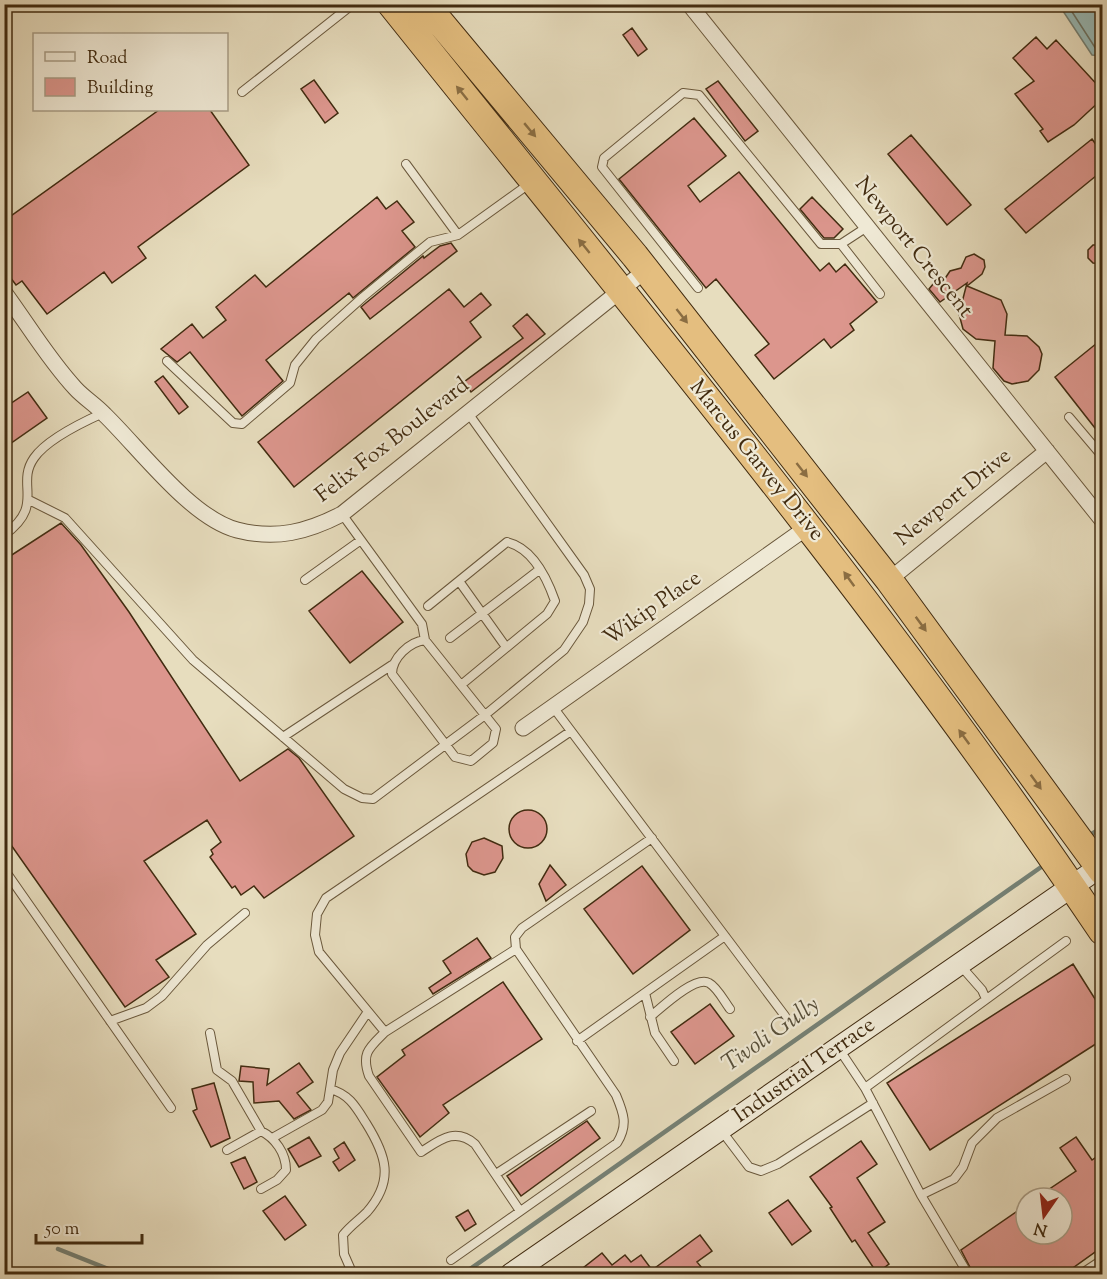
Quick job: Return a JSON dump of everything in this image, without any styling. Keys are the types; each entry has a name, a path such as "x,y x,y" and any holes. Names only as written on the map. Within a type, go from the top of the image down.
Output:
{"highway":[{"name":"Marcus Garvey Drive","path":"391,4 809,525 1073,887 1102,931"},
{"name":"Marcus Garvey Drive","path":"425,4 646,270 889,580 1090,854"}],"street":[{"name":"Newport Crescent","path":"689,4 1102,520"},
{"name":"Felix Fox Boulevard","path":"4,292 75,388 104,412 190,502 213,520 236,530 254,534 290,535 317,527 342,514 646,270"},
{"name":"Newport Drive","path":"889,580 1047,451"},
{"name":"Wikip Place","path":"523,728 809,525"},
{"name":"Industrial Terrace","path":"524,1271 721,1130 1073,887 1090,854"}],"lane":[{"path":"242,92 353,4"},
{"path":"698,288 602,167 604,158 684,93 699,95 821,244 841,244 867,227"},
{"path":"405,164 458,235"},
{"path":"167,361 233,423 242,424 290,383 295,365 309,348 363,297 430,242 458,235 532,182"},
{"path":"841,244 880,294"},
{"path":"4,535 21,524 29,500 28,470 34,457 75,426 104,412"},
{"path":"29,500 65,518 193,660 344,789 362,798 373,799 485,715 564,650 583,622 589,604 590,589 584,575 468,413"},
{"path":"1070,417 1102,456"},
{"path":"342,514 422,624 425,640 496,729 496,738 493,743 471,761 455,757 392,674 392,665"},
{"path":"305,580 361,540"},
{"path":"428,606 507,542 525,550 550,585 555,602 547,614 461,685"},
{"path":"450,638 539,570"},
{"path":"459,581 506,647"},
{"path":"283,737 392,665 396,658 417,641 425,640"},
{"path":"553,707 786,1016"},
{"path":"385,1032 319,952 315,935 317,914 326,898 571,731"},
{"path":"451,1260 617,1143 624,1131 625,1114 616,1095 516,949 515,938 522,928 652,838"},
{"path":"4,869 171,1108"},
{"path":"110,1021 146,1008 162,996 207,945 245,913"},
{"path":"577,1041 725,936"},
{"path":"865,1088 1066,941"},
{"path":"516,949 385,1032 368,1050 364,1062 369,1076 421,1152 443,1138 457,1134 475,1143 520,1211"},
{"path":"960,965 982,990 986,999"},
{"path":"650,1017 693,984 704,981 711,983 730,1009"},
{"path":"645,993 655,1033 674,1061"},
{"path":"274,1137 322,1110 328,1102 340,1053 367,1013"},
{"path":"210,1033 217,1070 232,1081 261,1131 274,1137 286,1163 286,1170 277,1180 261,1189"},
{"path":"839,1048 865,1088 921,1195 968,1275"},
{"path":"921,1195 954,1179 963,1167 972,1143 997,1118 1066,1079"},
{"path":"330,1089 346,1095 354,1104 381,1147 385,1161 383,1185 377,1198 343,1235 344,1254 351,1270"},
{"path":"721,1130 749,1167 761,1171 778,1164 873,1103"},
{"path":"496,1174 591,1111"},
{"path":"227,1150 261,1131"},
{"path":"1081,1275 1102,1260"}],"water":[{"path":"1059,5 1102,5 1102,56 1092,55"}],"building":[{"path":"632,28 647,49 638,56 623,35"},
{"path":"1036,37 1047,49 1056,40 1102,90 1102,99 1074,125 1048,142 1040,131 1043,129 1015,94 1034,81 1013,58"},
{"path":"314,80 338,113 325,123 301,89"},
{"path":"718,81 758,131 745,141 706,89"},
{"path":"158,111 211,111 249,165 138,247 146,258 112,283 104,272 47,314 22,281 16,285 4,269 4,221"},
{"path":"694,118 726,156 688,186 700,202 739,172 820,271 829,263 836,272 845,264 877,302 850,324 854,330 831,348 824,339 774,379 755,355 769,344 716,279 706,288 619,179"},
{"path":"911,135 971,205 947,225 888,154"},
{"path":"1092,139 1102,153 1102,171 1026,233 1005,209"},
{"path":"377,197 386,209 397,201 414,222 402,231 415,247 353,298 349,293 266,360 283,381 242,416 190,352 177,362 161,349 192,324 203,338 226,320 216,307 255,275 266,287"},
{"path":"812,197 843,229 834,238 824,238 800,209"},
{"path":"451,243 457,251 370,319 361,307 423,256 424,258 440,246"},
{"path":"1093,245 1102,245 1102,264 1093,263 1088,258 1088,250"},
{"path":"974,254 984,260 985,267 982,274 967,286 1001,300 1007,314 1005,335 1027,336 1039,347 1042,354 1039,370 1028,381 1012,384 1004,381 993,368 995,341 976,339 963,329 959,314 967,283 940,302 929,289 934,283 944,280 950,271 961,268 966,257"},
{"path":"449,289 464,307 481,293 491,305 470,322 481,337 294,487 258,442"},
{"path":"527,314 545,334 471,392 464,382 523,338 513,326"},
{"path":"1102,339 1102,437 1055,377"},
{"path":"163,376 188,407 179,414 155,382"},
{"path":"28,392 47,418 4,448 4,408"},
{"path":"61,523 81,545 129,612 240,781 288,749 299,758 354,836 264,898 254,886 241,895 235,886 232,888 210,857 213,854 211,850 221,842 207,820 144,861 196,934 156,960 169,977 125,1007 4,835 4,560"},
{"path":"362,571 403,622 350,663 309,611"},
{"path":"528,810 541,816 547,829 541,842 528,848 515,842 509,829 515,816"},
{"path":"484,838 502,846 503,858 495,872 484,875 473,871 468,866 466,854 472,842"},
{"path":"550,865 566,885 546,901 539,884"},
{"path":"642,866 690,930 633,974 584,909"},
{"path":"477,938 491,958 433,994 429,988 451,973 443,961"},
{"path":"1073,964 1102,1010 1102,1040 930,1150 887,1083"},
{"path":"503,982 542,1039 443,1105 449,1113 420,1137 377,1077 405,1055 402,1050"},
{"path":"710,1004 734,1036 695,1064 671,1032"},
{"path":"299,1063 313,1082 297,1093 311,1110 294,1119 279,1101 254,1103 253,1082 239,1081 241,1066 269,1069 267,1085"},
{"path":"214,1083 230,1138 211,1147 193,1111 197,1109 192,1089"},
{"path":"587,1121 600,1138 521,1196 507,1176"},
{"path":"309,1137 321,1156 299,1167 288,1149"},
{"path":"1076,1137 1092,1160 1102,1153 1102,1247 1063,1275 974,1275 961,1250 1014,1213 1014,1246 1074,1246 1074,1186 1054,1186 1076,1171 1060,1148"},
{"path":"861,1141 877,1164 857,1178 885,1222 868,1233 889,1264 877,1273 855,1240 852,1242 830,1208 832,1207 810,1177"},
{"path":"344,1142 355,1160 339,1171 333,1162 339,1158 334,1149"},
{"path":"245,1157 257,1182 244,1189 231,1163"},
{"path":"285,1196 306,1225 285,1240 263,1211"},
{"path":"788,1200 811,1231 792,1245 769,1213"},
{"path":"468,1210 476,1224 465,1231 456,1217"},
{"path":"700,1235 712,1251 697,1262 707,1274 574,1275 602,1253 612,1265 625,1255 631,1262 641,1255 652,1270"}],"waterway":[{"name":"Tivoli Gully","path":"1086,837 1102,828"},
{"name":"Tivoli Gully","path":"463,1274 1044,865"},
{"path":"58,1249 121,1274"}]}
